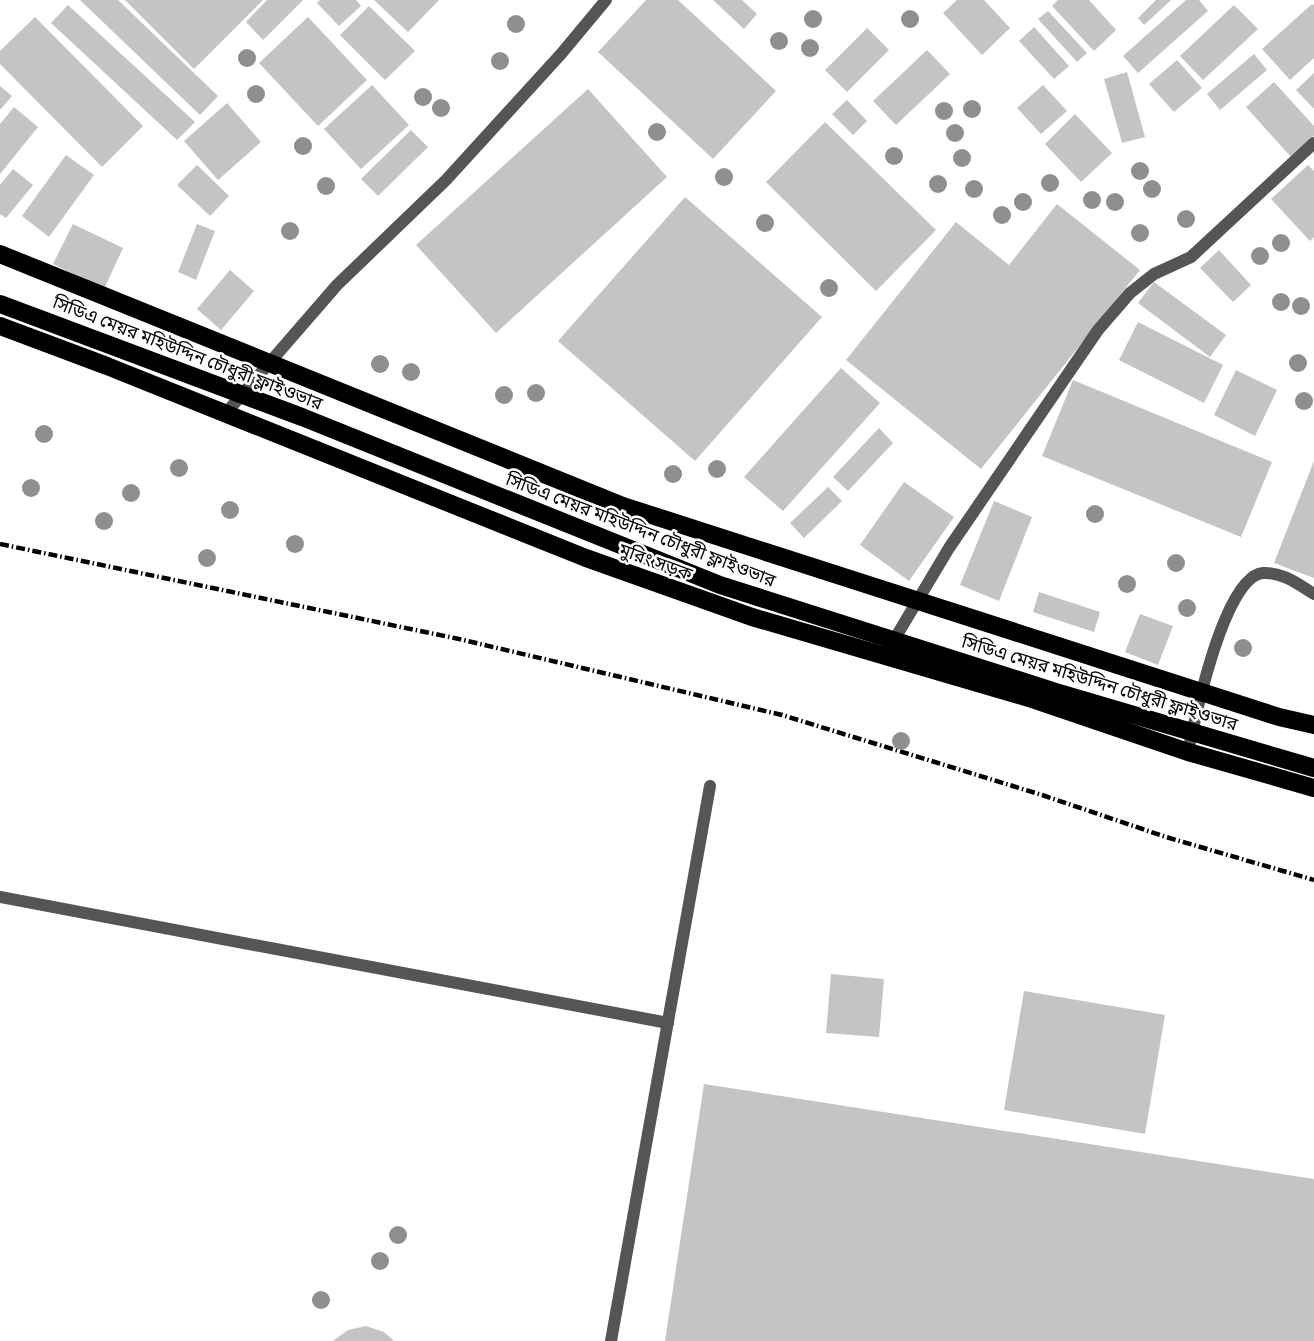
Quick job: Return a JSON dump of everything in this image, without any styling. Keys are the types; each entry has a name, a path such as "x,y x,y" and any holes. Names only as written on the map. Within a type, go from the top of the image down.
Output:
{"highway":[{"path":"0,254 623,506 1278,717 1314,725"},
{"name":"সিডিএ মেয়র মহিউদ্দিন চৌধুরী ফ্লাইওভার","path":"0,304 302,417 720,585 1056,692 1314,768"},
{"name":"মুরিং সড়ক","path":"0,326 226,413 586,558 752,617 1029,698 1188,752 1314,788"}],"street":[{"path":"226,413 337,285 446,180 561,54 606,0"},
{"path":"885,656 949,548 1098,330 1131,293 1154,274 1191,257 1314,143"},
{"path":"1188,752 1205,678 1230,606 1246,582 1261,573 1282,575 1314,594"},
{"path":"611,1341 710,786"},
{"path":"0,897 668,1023"}],"building":[{"path":"80,0 118,0 218,96 200,115"},
{"path":"125,0 263,0 194,69"},
{"path":"267,0 303,0 263,40 246,22"},
{"path":"320,0 356,0 361,6 339,26 317,3"},
{"path":"374,0 439,0 408,32"},
{"path":"646,0 678,0 776,91 713,159 598,52"},
{"path":"713,0 742,0 757,14 744,29"},
{"path":"957,0 984,0 1010,28 982,55 943,13"},
{"path":"1058,0 1089,0 1116,30 1094,51 1052,6"},
{"path":"1156,0 1171,0 1144,25 1138,18"},
{"path":"1186,0 1199,0 1208,11 1138,73 1123,56"},
{"path":"1312,4 1314,5 1314,58 1290,80 1262,49"},
{"path":"68,5 195,122 177,140 51,23"},
{"path":"1234,5 1258,29 1203,80 1180,56"},
{"path":"369,6 415,51 385,80 340,35"},
{"path":"1048,11 1087,53 1077,62 1038,19"},
{"path":"35,17 143,126 102,167 0,64 0,51"},
{"path":"308,17 367,80 318,126 259,63"},
{"path":"1034,27 1069,66 1054,79 1019,41"},
{"path":"867,28 889,50 847,92 825,70"},
{"path":"927,50 950,74 896,125 873,101"},
{"path":"1254,54 1267,70 1220,110 1207,94"},
{"path":"1177,60 1202,88 1174,112 1149,84"},
{"path":"1127,72 1145,137 1122,143 1104,79"},
{"path":"1314,73 1314,109 1296,90"},
{"path":"1274,82 1314,126 1314,136 1291,157 1246,107"},
{"path":"372,85 409,125 361,169 324,129"},
{"path":"1043,85 1067,111 1041,134 1017,108"},
{"path":"0,86 12,96 0,110"},
{"path":"588,89 667,177 496,333 416,245"},
{"path":"847,100 867,121 853,135 832,114"},
{"path":"227,103 261,142 218,180 184,141"},
{"path":"14,107 38,127 0,174 0,124"},
{"path":"1075,114 1112,153 1081,182 1045,144"},
{"path":"825,122 936,230 876,291 766,182"},
{"path":"411,130 428,147 378,196 361,179"},
{"path":"66,155 94,175 49,237 22,216"},
{"path":"197,165 229,196 210,216 177,185"},
{"path":"1308,165 1314,171 1314,237 1310,241 1271,199"},
{"path":"13,169 33,185 6,218 0,214 0,185"},
{"path":"685,197 822,317 695,461 558,341"},
{"path":"1057,204 1140,270 981,469 846,360 956,222 1009,265"},
{"path":"73,224 123,248 104,289 53,264"},
{"path":"197,224 215,231 196,280 178,272"},
{"path":"1219,250 1251,285 1233,302 1200,268"},
{"path":"230,270 254,291 221,330 197,309"},
{"path":"1154,282 1226,335 1210,357 1138,303"},
{"path":"1138,322 1223,365 1204,403 1119,360"},
{"path":"841,368 880,403 783,511 744,477"},
{"path":"1236,370 1277,390 1255,436 1214,415"},
{"path":"1073,380 1272,462 1241,537 1042,456"},
{"path":"879,428 893,443 848,491 833,477"},
{"path":"1314,461 1314,578 1274,563"},
{"path":"904,482 954,517 909,581 860,545"},
{"path":"828,487 842,501 804,538 790,523"},
{"path":"994,501 1032,517 999,601 960,585"},
{"path":"1039,592 1100,612 1094,632 1033,612"},
{"path":"1140,614 1173,626 1158,665 1125,652"},
{"path":"831,974 884,979 879,1037 826,1033"},
{"path":"1024,991 1165,1015 1145,1134 1004,1110"},
{"path":"704,1084 1314,1179 1314,1341 665,1341"},
{"path":"366,1326 384,1332 394,1341 333,1341 348,1330"}],"railway":[{"path":"0,544 459,639 782,715 1042,795 1166,837 1314,880"}]}
